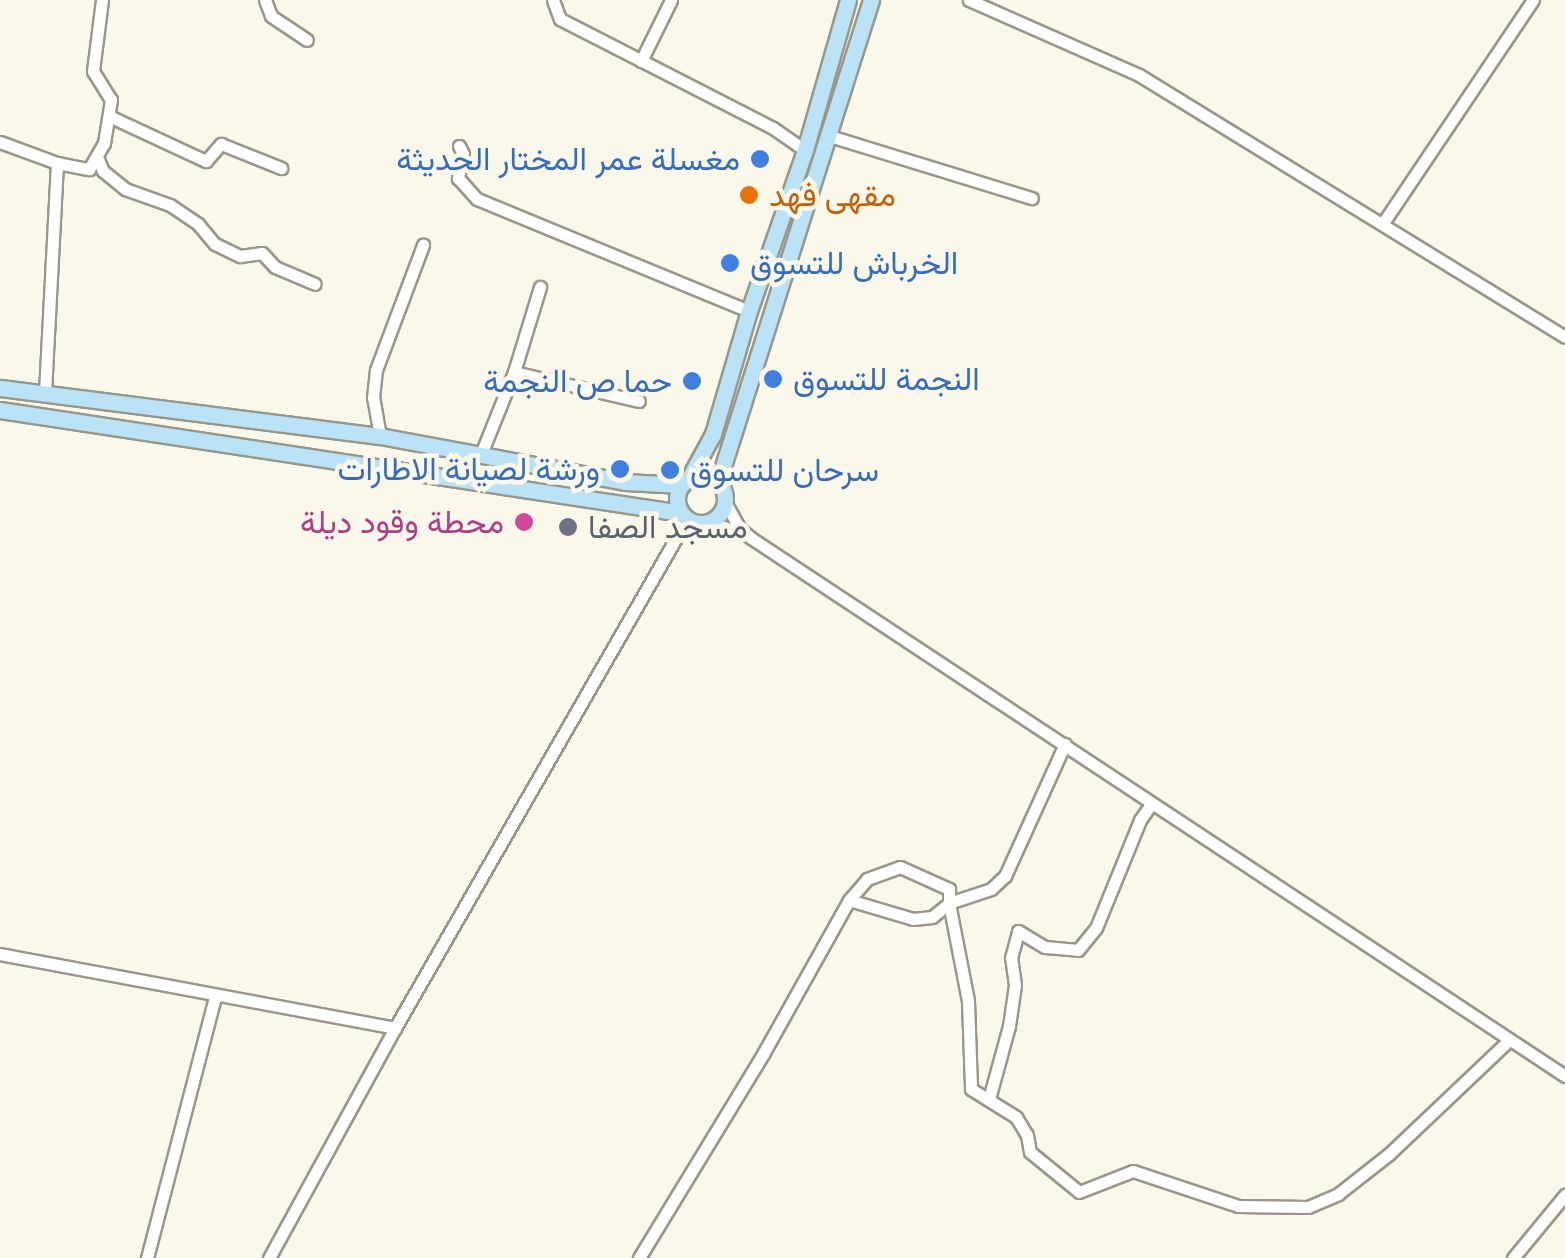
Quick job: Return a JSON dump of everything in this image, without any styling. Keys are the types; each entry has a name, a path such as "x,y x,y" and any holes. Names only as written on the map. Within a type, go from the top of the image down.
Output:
{"main road":[{"path":"684,516 678,500 712,434 749,311 805,150 848,0"},
{"path":"0,410 709,522 725,502 718,482 871,0"},
{"path":"0,388 380,436 639,484 685,482 699,476 718,482"}],"street":[{"path":"0,142 57,163 88,169 97,157 111,116 111,100 93,71 102,0"},
{"path":"265,0 271,16 307,40"},
{"path":"553,0 560,19 773,128 805,150"},
{"path":"641,61 671,0"},
{"path":"968,0 1023,20 1139,75 1565,337"},
{"path":"1383,223 1533,0"},
{"path":"111,116 206,162 220,144 281,168"},
{"path":"830,136 1032,198"},
{"path":"460,146 463,154 458,178 477,199 749,311"},
{"path":"97,157 103,172 125,189 170,206 198,224 215,244 240,256 262,253 274,267 315,284"},
{"path":"44,394 57,163"},
{"path":"380,436 373,398 376,370 423,245"},
{"path":"481,454 514,372 540,287"},
{"path":"514,372 640,400"},
{"path":"725,502 740,529 752,538 1565,1076"},
{"path":"269,1258 684,516"},
{"path":"709,522 752,538"},
{"path":"849,900 914,918 932,917 949,903 990,889 1005,876 1065,744"},
{"path":"989,1098 1009,1026 1014,986 1011,958 1018,931 1045,948 1078,950 1096,928 1151,804"},
{"path":"639,1258 763,1054 849,900 867,880 900,868 950,889 949,903 968,1002 971,1089 1016,1117 1027,1135 1030,1152 1079,1192 1134,1172 1238,1206 1308,1207 1338,1194 1389,1154 1509,1040"},
{"path":"0,954 395,1028"},
{"path":"146,1258 215,996"},
{"path":"1513,1258 1565,1196"}],"place":[{"name":"مغسلة عمر المختار الحديثة","path":"760,159"},
{"name":"مقهى فهد","path":"749,195"},
{"name":"الخرباش للتسوق","path":"730,263"},
{"name":"النجمة للتسوق","path":"773,379"},
{"name":"حما ص النجمة","path":"692,381"},
{"name":"ورشة لصيانة الاطارات","path":"620,469"},
{"name":"سرحان للتسوق","path":"670,470"},
{"name":"محطة وقود ديلة","path":"524,522"},
{"name":"مسجد الصفا","path":"568,527"}]}
